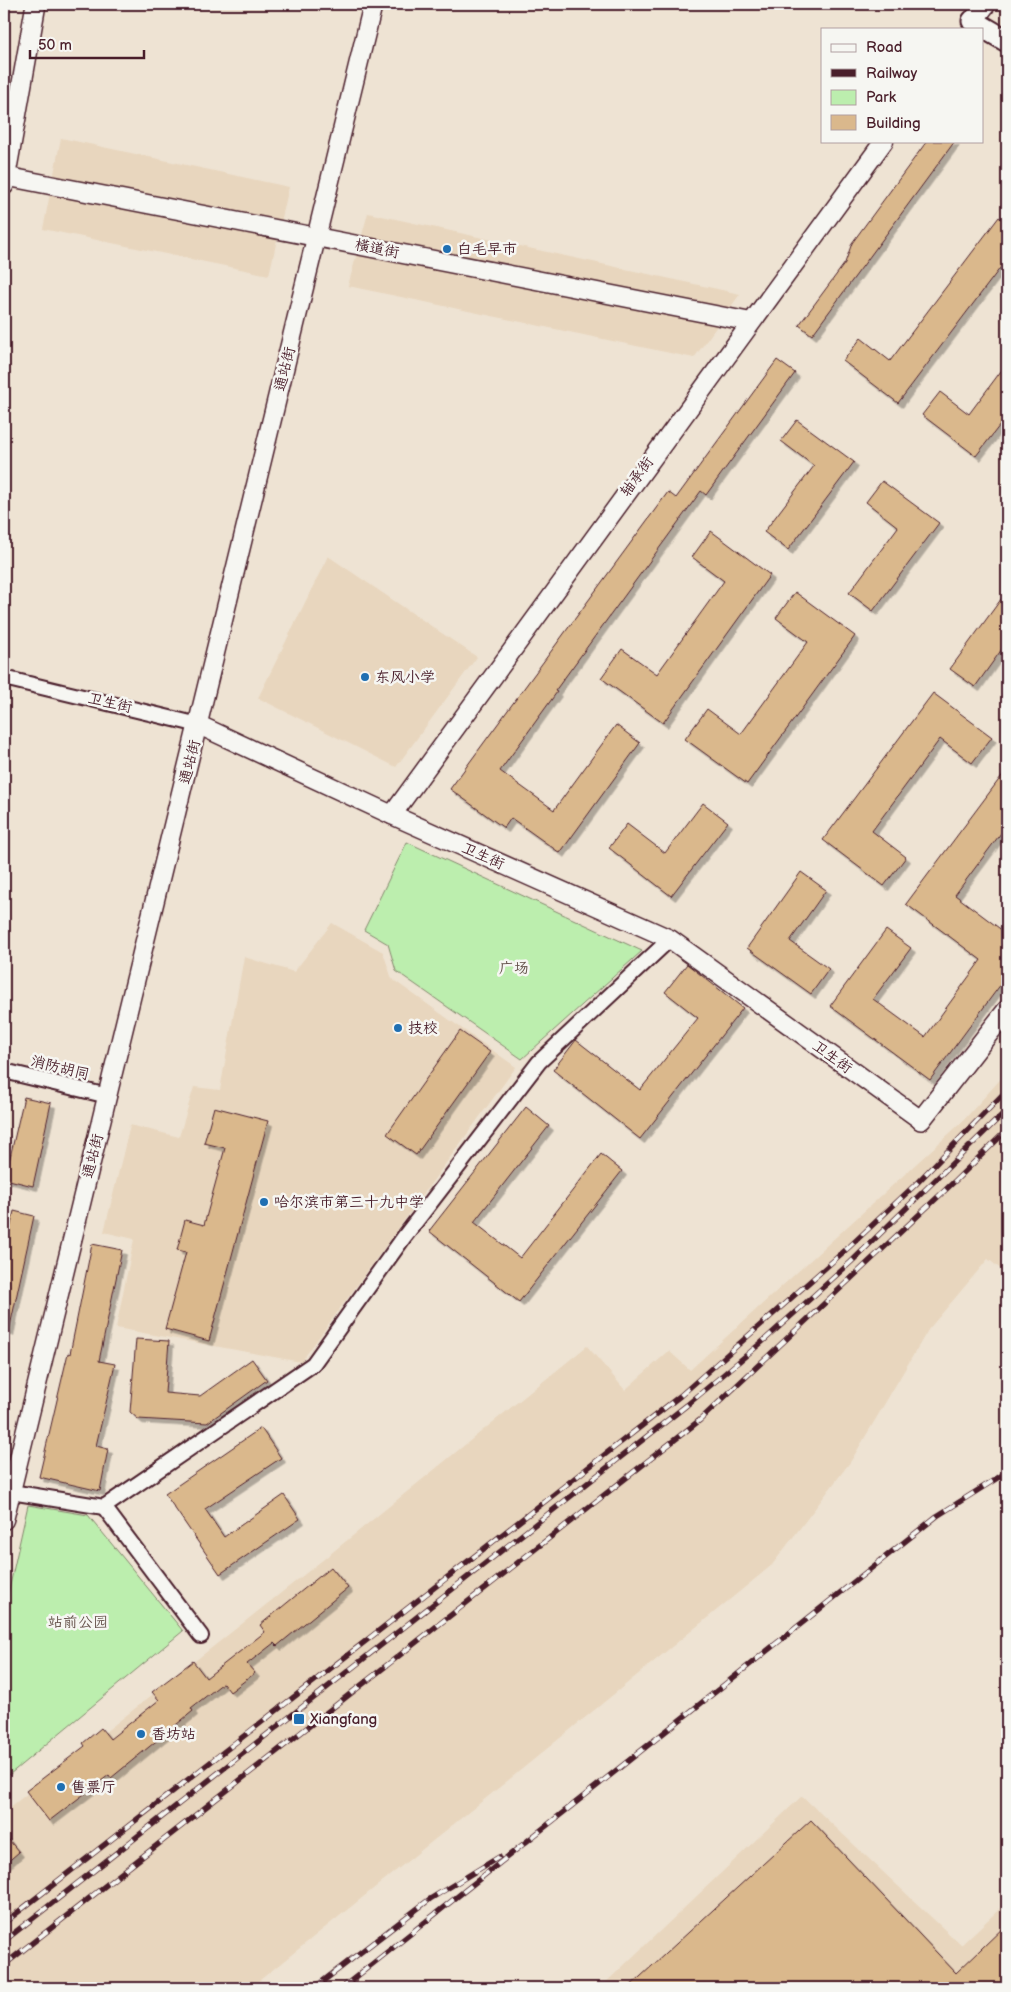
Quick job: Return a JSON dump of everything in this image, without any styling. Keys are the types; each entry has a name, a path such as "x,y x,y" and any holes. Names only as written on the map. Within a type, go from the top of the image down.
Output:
{"main road":[{"path":"4,179 36,4"},
{"path":"970,25 986,4"},
{"path":"984,31 1007,41"},
{"path":"921,1120 1007,1010"}],"street":[{"name":"通站街","path":"4,1520 374,4"},
{"name":"轴承街","path":"392,814 883,142"},
{"name":"横道街","path":"4,179 317,237 751,322"},
{"name":"卫生街","path":"4,678 199,725 670,940 921,1120"},
{"path":"11,1492 104,1507 313,1364 404,1237 539,1062 670,940"},
{"name":"消防胡同","path":"4,1071 108,1096"},
{"path":"104,1507 200,1636"}],"shaded area":[{"path":"61,138 289,187 269,275 43,229"},
{"name":"白毛早市","path":"368,213 740,294 694,358 348,286"},
{"name":"东风小学","path":"328,556 477,657 396,767 258,698"},
{"path":"332,923 383,952 392,979 516,1067 301,1362 116,1328 134,1239 104,1232 130,1125 179,1137 194,1087 220,1090 244,957 294,972"},
{"path":"1007,1072 1007,1264 1002,1270 988,1259 928,1330 851,1461 772,1565 250,1988 4,1988 4,1812 329,1555 587,1346 625,1390 669,1351 690,1370 962,1122"},
{"path":"802,1796 961,1945 1007,1902 1007,1988 600,1988"}],"green space":[{"name":"广场","path":"407,842 642,951 522,1059 396,971 388,944 364,930"},
{"name":"站前公园","path":"28,1505 88,1515 183,1631 4,1779 4,1612"}],"building":[{"path":"926,142 954,142 812,335 799,325 845,263 852,243"},
{"path":"999,217 1007,223 1007,259 898,403 843,361 861,338 890,361"},
{"path":"777,360 795,373 706,495 701,491 555,691 557,692 500,771 554,810 616,725 640,743 560,853 511,818 504,828 450,789 668,492 676,498"},
{"path":"1007,363 1007,416 976,456 922,415 940,392 969,414"},
{"path":"797,420 854,462 788,550 764,532 814,466 781,441"},
{"path":"882,481 939,523 873,611 849,593 898,527 866,502"},
{"path":"711,531 770,575 663,723 601,678 622,649 657,674 724,581 692,557"},
{"path":"1007,591 1007,642 975,687 950,669"},
{"path":"795,592 855,636 747,784 685,739 707,709 741,734 808,642 776,618"},
{"path":"933,693 992,737 972,763 940,739 872,831 906,857 884,886 823,840"},
{"path":"1007,769 1007,825 955,895 1007,934 1007,976 930,1080 830,1006 886,930 911,948 873,999 925,1037 981,960 906,904"},
{"path":"703,803 728,822 671,896 609,848 627,824 665,853"},
{"path":"801,872 826,890 790,941 829,969 811,994 747,948"},
{"path":"687,964 743,1008 640,1139 553,1070 576,1040 640,1090 698,1018 665,992"},
{"path":"460,1031 490,1052 416,1155 387,1134"},
{"path":"24,1097 51,1103 33,1186 5,1179"},
{"path":"214,1107 268,1121 209,1341 165,1329 186,1252 177,1250 185,1220 204,1225 225,1148 204,1143"},
{"path":"526,1107 549,1126 474,1222 520,1258 601,1154 622,1171 519,1302 429,1231"},
{"path":"14,1211 34,1216 9,1331 4,1331 4,1257"},
{"path":"92,1244 122,1250 99,1361 115,1364 96,1446 108,1449 100,1491 39,1477 68,1353 70,1354"},
{"path":"136,1339 169,1341 165,1393 200,1396 252,1359 267,1380 207,1423 138,1419 130,1412"},
{"path":"261,1428 281,1458 205,1509 224,1537 284,1495 300,1519 220,1574 165,1494"},
{"path":"331,1567 348,1588 277,1646 274,1643 247,1664 255,1673 230,1692 223,1683 191,1708 193,1711 111,1778 109,1775 49,1821 26,1791 85,1746 83,1743 101,1728 110,1739 159,1700 152,1692 193,1661 206,1678 265,1632 260,1625"},
{"path":"811,1820 956,1973 1007,1924 1007,1988 628,1988"},
{"path":"4,1834 19,1852 4,1865"}],"railway":[{"path":"4,1923 680,1396 849,1247 915,1185 1007,1090"},
{"path":"4,1941 687,1405 761,1343 851,1262 1007,1110"},
{"path":"4,1965 700,1420 1007,1130"},
{"path":"342,1988 937,1516 1007,1472"},
{"path":"314,1988 430,1899 499,1857"}],"place":[{"name":"白毛早市","path":"447,249"},
{"name":"东风小学","path":"365,677"},
{"name":"技校","path":"398,1028"},
{"name":"哈尔滨市第三十九中学","path":"264,1202"},
{"name":"Xiangfang","path":"299,1719"},
{"name":"香坊站","path":"141,1734"},
{"name":"售票厅","path":"61,1787"}]}
